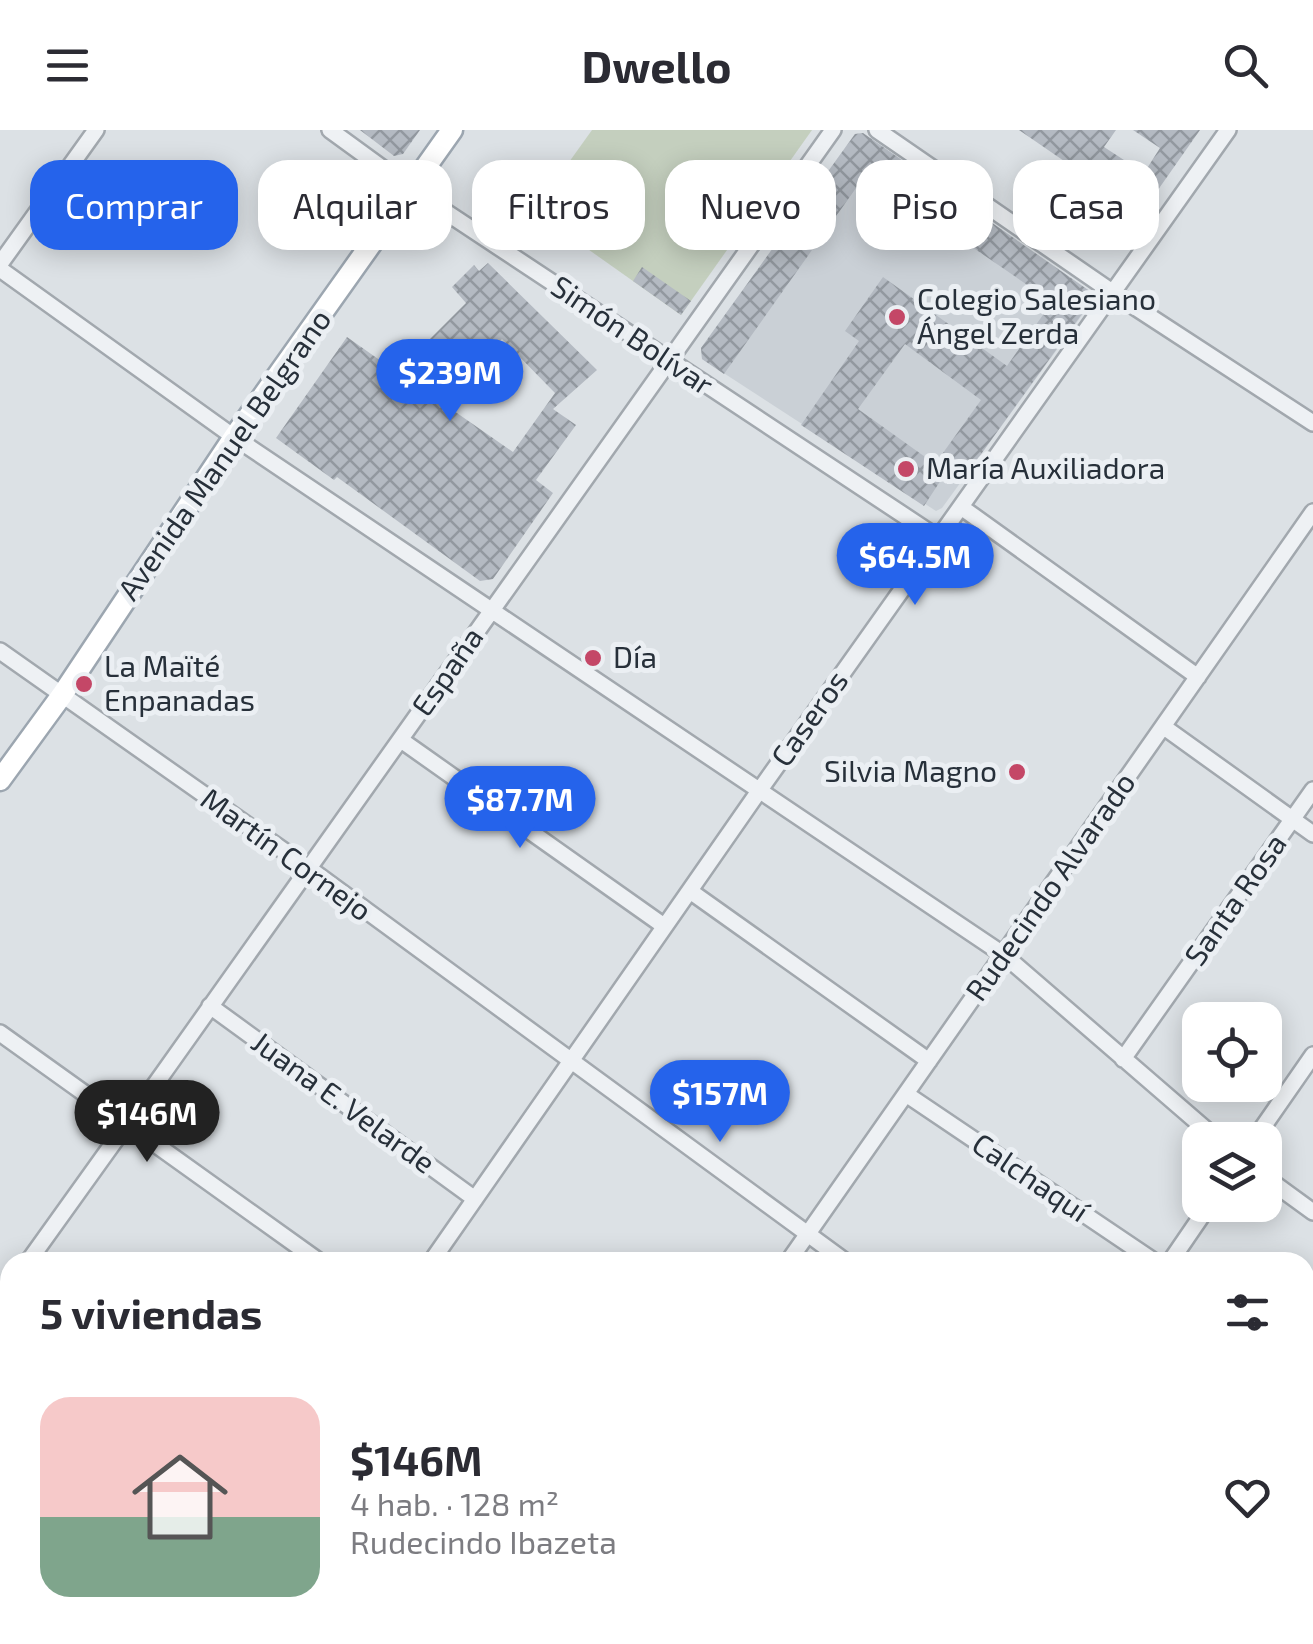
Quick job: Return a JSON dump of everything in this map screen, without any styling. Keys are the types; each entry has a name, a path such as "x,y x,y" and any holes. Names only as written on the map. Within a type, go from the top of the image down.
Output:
{"main road":[{"name":"Avenida Manuel Belgrano","path":"431,160 452,130"},
{"name":"Avenida Manuel Belgrano","path":"0,780 368,250"}],"street":[{"path":"96,130 0,266 234,438 1004,955 1197,1122"},
{"name":"Simón Bolívar","path":"330,130 371,160"},
{"name":"España","path":"35,1252 311,870 833,130"},
{"path":"877,130 1112,292 1313,423"},
{"name":"Caseros","path":"438,1252 759,791 1228,130"},
{"name":"Simón Bolívar","path":"452,216 938,538"},
{"path":"961,507 1198,677"},
{"name":"Rudecindo Alvarado","path":"795,1252 1313,512"},
{"name":"Martín Cornejo","path":"0,651 311,870 831,1252"},
{"path":"1164,727 1313,834"},
{"path":"401,740 664,926"},
{"name":"Santa Rosa","path":"1123,1058 1313,790"},
{"path":"690,890 929,1061"},
{"name":"Juana E. Velarde","path":"210,1006 476,1199"},
{"path":"0,1033 306,1252"},
{"path":"1266,1122 1313,1055"},
{"name":"Calchaquí","path":"906,1094 1140,1252"},
{"path":"1282,1189 1313,1212"},
{"path":"1177,1252 1197,1222"}],"shaded area":[{"path":"863,133 902,160 856,160 856,250 993,250 993,224 1013,238 1013,250 1031,250 1091,292 1093,300 942,508 936,511 702,359 701,348 772,250 836,250 836,160 855,134"}],"green space":[{"path":"592,130 812,130 791,160 665,160 665,250 727,250 681,315 589,250 645,250 645,160 571,160"}],"building":[{"path":"360,130 420,130 403,154 394,156"},
{"path":"1019,130 1116,130 1104,147 1124,160 1063,160"},
{"path":"1133,130 1200,130 1159,188 1159,160 1152,160 1160,148"},
{"name":"Colegio Salesiano Ángel Zerda","path":"863,133 902,160 856,160 856,188 836,216 836,160 855,134"},
{"name":"Colegio Salesiano Ángel Zerda","path":"993,224 1013,238 1013,250 1031,250 1091,292 1092,300 961,482 953,476 947,484 941,480 924,506 801,425 859,341 845,331 883,277 1007,366 1052,302 976,250 993,250","holes":["905,344 981,400 935,464 858,409"]},
{"name":"Colegio Salesiano Ángel Zerda","path":"772,250 812,250 724,374 702,359 701,348"},
{"path":"488,263 597,370 553,409 576,425 536,480 553,493 493,579 480,581 337,477 334,480 276,438 347,337 381,361 389,351 406,363 466,303 452,287 474,265 479,271","holes":["502,339 555,393 513,452 444,404 461,380"]},
{"path":"642,267 691,301 681,315 633,281"}],"place":[{"name":"Colegio Salesiano Ángel Zerda","path":"897,317"},
{"name":"María Auxiliadora","path":"906,469"},
{"name":"Día","path":"593,658"},
{"name":"La Maïté Enpanadas","path":"84,684"},
{"name":"Silvia Magno","path":"1017,772"}]}
